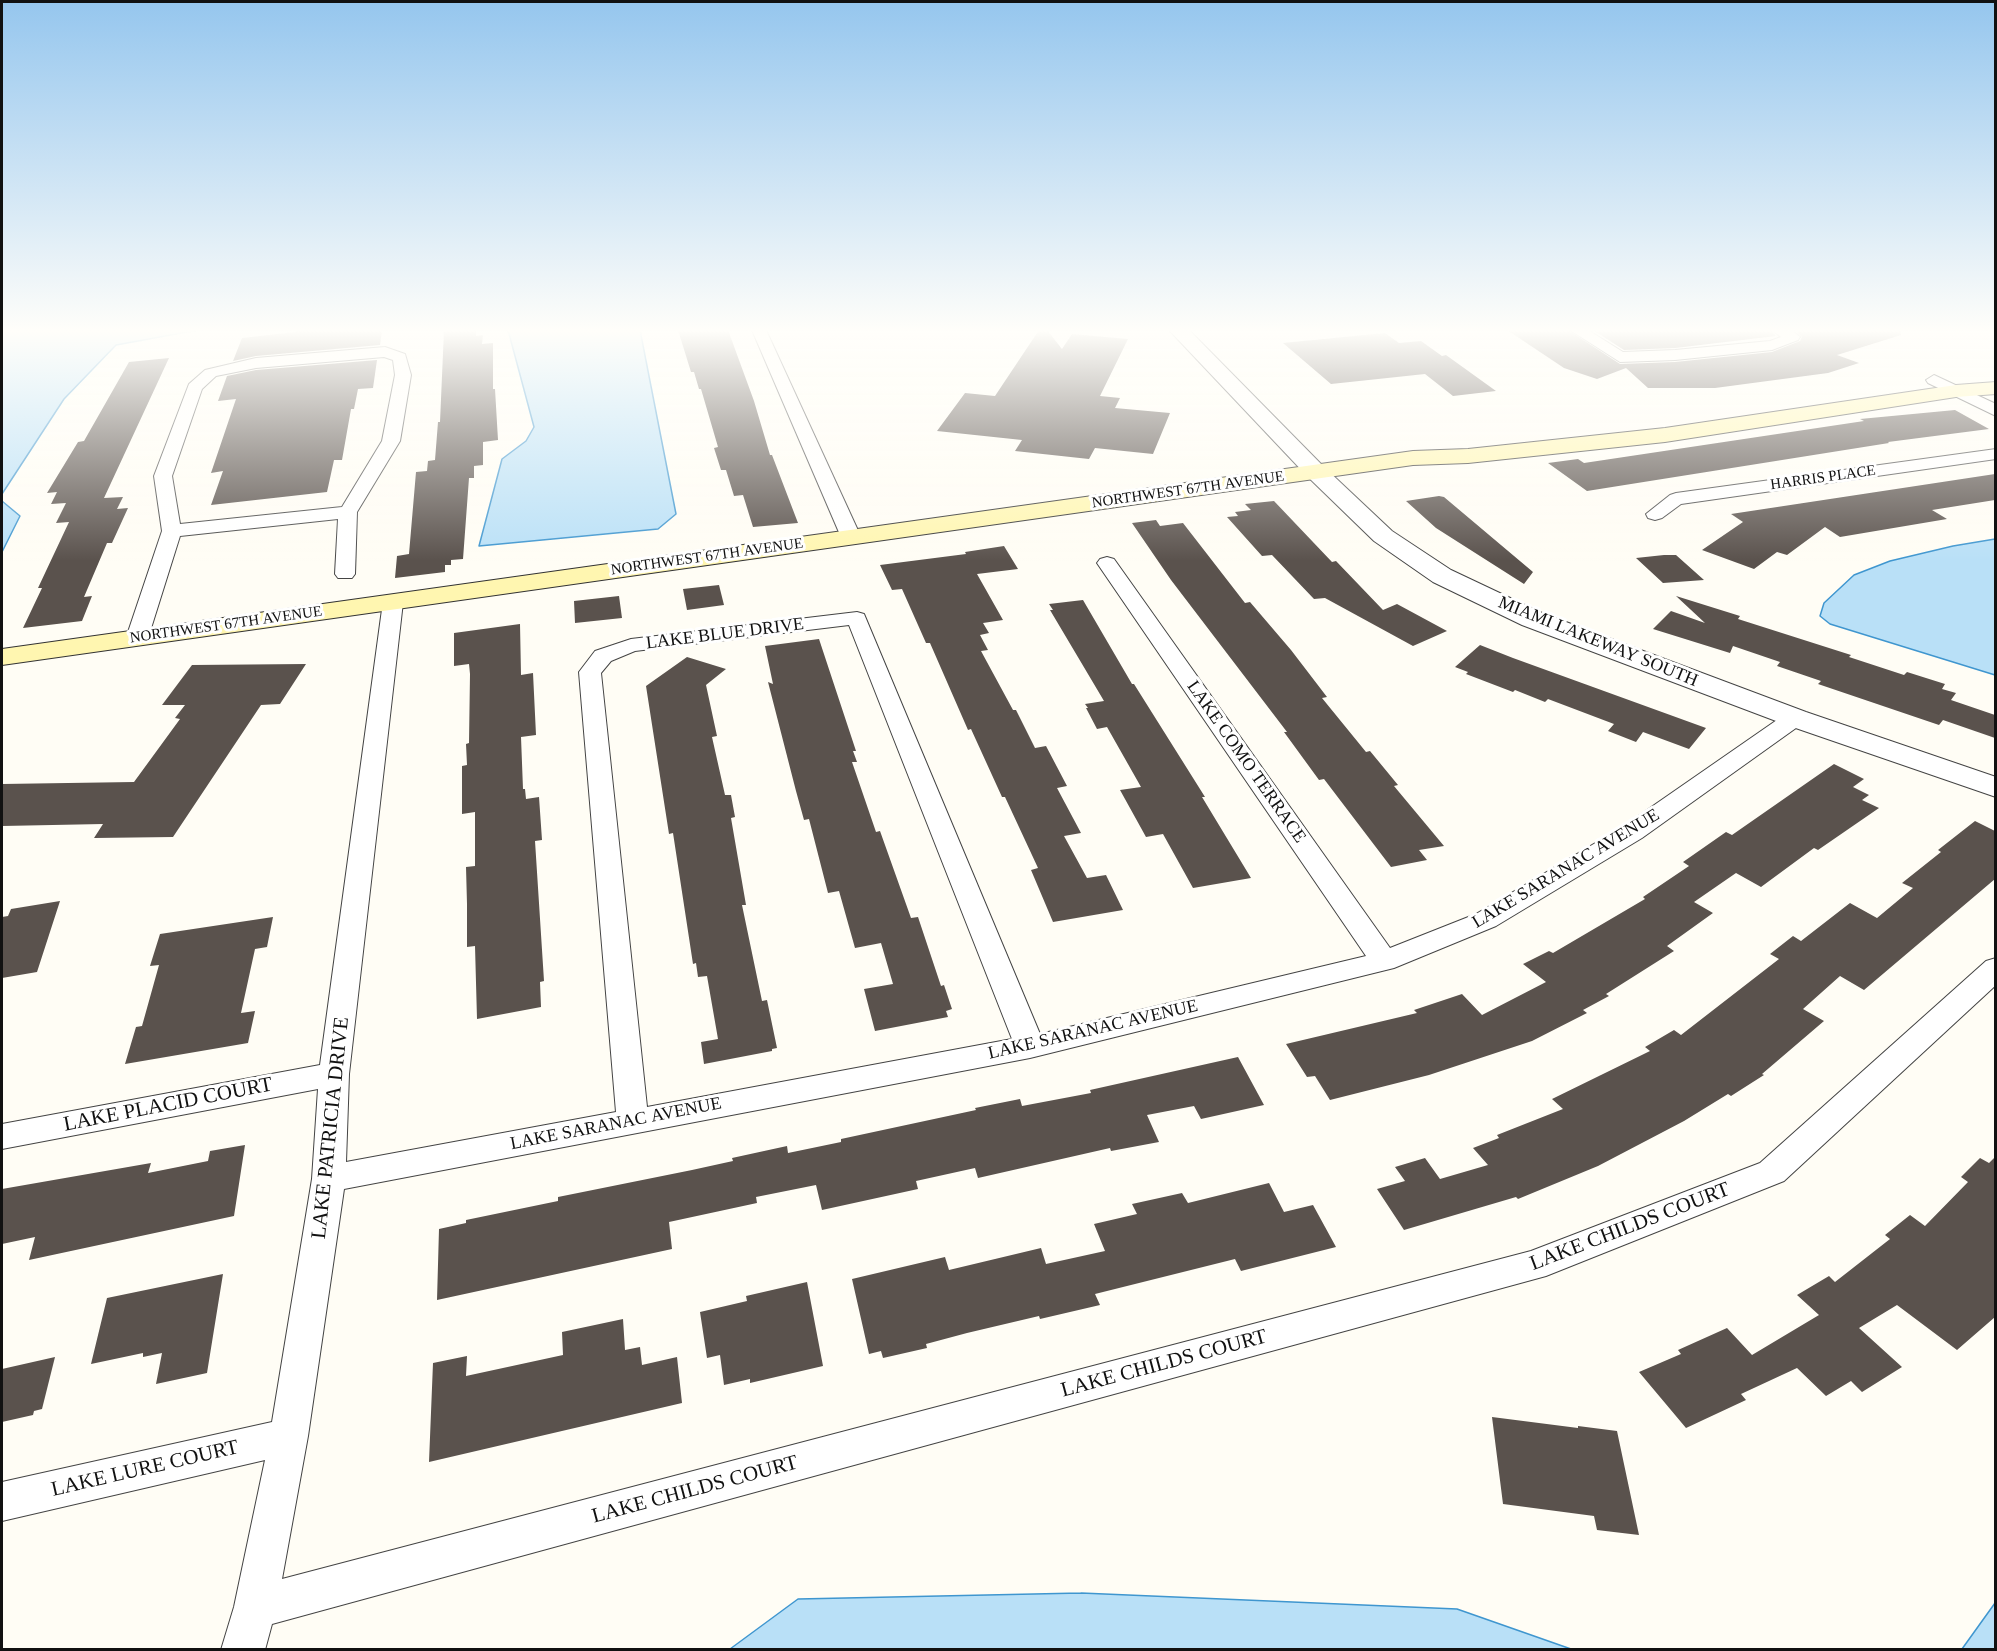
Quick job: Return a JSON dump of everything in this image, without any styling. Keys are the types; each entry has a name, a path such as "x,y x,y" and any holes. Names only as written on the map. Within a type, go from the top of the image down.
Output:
{"main road":[{"name":"NORTHWEST 67TH AVENUE","path":"1413,458 1459,446 1739,407"},
{"name":"NORTHWEST 67TH AVENUE","path":"2,657 1413,458 1468,456 1665,435 1850,407"}],"street":[{"path":"136,638 172,531 163,476 188,407"},
{"path":"345,574 348,512 391,441 397,407"},
{"path":"793,407 851,537"},
{"name":"MIAMI LAKEWAY SOUTH","path":"1253,407 1383,536 1442,576 1532,619 1795,718 1995,788"},
{"name":"HARRIS PLACE","path":"1656,514 1676,499 1995,454"},
{"path":"172,531 348,512"},
{"name":"LAKE COMO TERRACE","path":"1107,563 1384,961"},
{"name":"LAKE PATRICIA DRIVE","path":"243,1650 255,1607 289,1436 329,1179 334,1074 393,602"},
{"name":"LAKE BLUE DRIVE","path":"633,1121 591,672 603,656 631,645 857,618 1030,1047"},
{"name":"LAKE SARANAC AVENUE","path":"329,1179 1030,1047 1384,961 1486,920 1633,832 1795,718"},
{"name":"LAKE CHILDS COURT","path":"255,1607 1533,1265 1772,1172 1995,968"},
{"name":"LAKE PLACID COURT","path":"2,1136 334,1074"},
{"name":"LAKE LURE COURT","path":"2,1502 289,1436"}],"water":[{"path":"2,407 59,407 2,494"},
{"path":"529,407 655,407 676,514 658,529 479,546 502,459 526,441 534,427"},
{"path":"2,501 20,516 2,552"},
{"path":"1995,539 1995,675 1830,624 1820,616 1824,603 1854,575 1890,561"},
{"path":"1081,1593 1457,1609 1571,1649 730,1649 798,1599"},
{"path":"1995,1603 1995,1649 1962,1649"}],"building":[{"path":"103,407 146,407 104,498 123,497 117,509 128,508 112,543 107,543 84,597 92,596 82,621 23,628 42,588 38,588 69,522 56,523 66,503 51,504 57,492 47,493 78,442 84,441"},
{"path":"233,407 354,407 351,409 342,460 334,460 327,492 211,505 223,471 211,473"},
{"path":"441,407 496,407 498,440 483,442 483,465 474,466 474,478 469,478 463,559 451,560 451,565 445,565 445,572 395,578 397,556 409,554 416,472 427,471 428,461 435,460 438,422 440,422"},
{"path":"706,407 756,407 770,455 772,455 798,523 753,527 743,495 734,496 726,470 721,470 714,448 718,447"},
{"path":"955,407 1115,407 1170,413 1153,454 1095,448 1089,459 1015,451 1022,440 937,431"},
{"path":"1955,410 1989,429 1888,442 1587,491 1548,463 1578,459 1584,463 1864,421 1860,419"},
{"path":"1995,474 1995,500 1932,510 1947,519 1840,537 1825,527 1787,555 1777,552 1754,569 1702,550 1743,522 1731,514"},
{"path":"1444,497 1533,572 1524,584 1436,528 1406,501"},
{"path":"1274,501 1332,562 1336,561 1383,610 1397,604 1447,631 1413,646 1325,598 1314,599 1272,555 1262,556 1227,517 1238,516 1235,512 1251,510 1245,504"},
{"path":"1156,520 1160,526 1183,523 1245,603 1250,602 1291,650 1327,697 1322,698 1366,752 1370,751 1398,785 1394,786 1444,846 1419,850 1427,860 1391,867 1324,779 1319,780 1284,732 1287,732 1171,580 1132,523"},
{"path":"1004,546 1018,569 977,574 1003,620 983,623 989,633 980,635 988,650 981,651 1013,710 1016,710 1035,748 1046,746 1067,786 1057,788 1081,833 1064,836 1087,878 1106,875 1123,910 1053,922 1031,870 1038,868 1005,797 1002,797 971,729 968,730 930,643 926,643 902,589 892,590 880,565 966,554 965,552"},
{"path":"1676,555 1704,580 1663,583 1636,558"},
{"path":"719,585 724,605 687,610 683,589"},
{"path":"619,596 622,618 575,623 574,601"},
{"path":"1676,596 1740,616 1738,619 1851,655 1849,657 1904,675 1907,672 1945,684 1942,689 1956,693 1951,700 1995,715 1995,738 1943,720 1939,725 1818,684 1821,681 1777,666 1780,662 1733,646 1730,653 1653,629 1671,611 1705,623"},
{"path":"1083,600 1132,684 1205,797 1202,797 1251,878 1193,888 1163,834 1146,837 1120,790 1141,787 1107,727 1097,729 1086,708 1088,708 1085,704 1104,701 1050,610 1053,610 1049,604"},
{"path":"520,624 521,675 533,673 536,735 521,737 523,789 525,789 526,799 539,797 542,840 535,841 544,981 540,982 541,1007 477,1019 475,946 467,947 466,867 475,866 475,812 462,814 462,766 467,765 466,744 469,743 470,674 469,664 454,666 454,633"},
{"path":"819,639 856,751 853,751 857,762 852,762 876,832 880,831 911,918 918,917 941,986 944,985 952,1009 946,1011 948,1017 875,1031 864,989 893,984 881,943 855,948 839,891 828,893 809,819 804,820 768,682 773,684 765,646"},
{"path":"1480,645 1706,728 1689,749 1643,732 1636,742 1608,731 1614,724 1548,699 1545,702 1515,690 1513,692 1466,674 1468,672 1455,667"},
{"path":"687,657 726,669 706,685 717,736 712,737 725,795 731,795 735,817 731,818 746,905 742,905 762,1001 767,1000 777,1048 772,1051 704,1064 701,1042 718,1039 707,976 698,977 696,963 693,964 673,833 669,834 646,686"},
{"path":"306,664 280,704 261,705 173,837 94,838 103,824 2,826 2,784 134,782 180,719 175,718 185,705 162,705 192,665"},
{"path":"1834,764 1864,779 1853,787 1869,795 1862,800 1879,808 1818,850 1814,848 1761,887 1736,873 1694,902 1713,913 1667,946 1674,951 1606,994 1609,996 1583,1010 1587,1013 1532,1041 1429,1075 1330,1100 1315,1076 1307,1077 1286,1044 1417,1013 1414,1010 1462,994 1482,1015 1546,982 1523,964 1549,951 1553,953 1645,899 1643,897 1689,866 1683,862 1726,832 1732,835"},
{"path":"1975,821 1995,831 1995,879 1864,990 1840,976 1803,1009 1824,1021 1762,1074 1764,1075 1731,1096 1728,1094 1684,1121 1598,1166 1518,1199 1516,1197 1404,1230 1377,1189 1405,1181 1395,1167 1425,1158 1440,1179 1488,1165 1473,1148 1499,1138 1497,1135 1563,1109 1552,1099 1650,1051 1645,1047 1674,1030 1681,1035 1779,959 1770,954 1793,936 1801,941 1850,903 1877,918 1913,888 1902,883 1941,852 1938,850"},
{"path":"60,901 37,972 2,978 2,917 8,916 11,909"},
{"path":"273,917 267,947 255,949 241,1013 255,1011 248,1043 125,1064 136,1027 142,1026 159,965 150,966 160,934"},
{"path":"1238,1057 1264,1105 1201,1119 1194,1106 1147,1115 1159,1142 1111,1151 1110,1148 978,1178 975,1168 916,1181 918,1189 822,1210 816,1185 756,1197 757,1203 669,1222 672,1249 437,1300 439,1229 466,1223 466,1220 558,1201 558,1197 733,1161 732,1158 787,1146 788,1153 841,1142 841,1139 976,1110 975,1108 1020,1099 1022,1106 1091,1093 1090,1090"},
{"path":"245,1145 234,1216 29,1260 35,1237 2,1244 2,1189 151,1163 148,1173 208,1161 210,1151"},
{"path":"1995,1157 1995,1317 1957,1350 1897,1305 1859,1328 1902,1367 1862,1392 1851,1381 1826,1396 1797,1368 1741,1394 1746,1400 1686,1428 1639,1372 1681,1354 1678,1350 1727,1328 1752,1355 1819,1315 1797,1295 1829,1276 1835,1282 1890,1239 1885,1235 1910,1215 1925,1226 1968,1182 1961,1177 1980,1158 1989,1163"},
{"path":"1269,1183 1284,1212 1313,1205 1336,1247 1241,1271 1235,1259 1095,1294 1100,1305 1040,1319 1039,1316 967,1333 926,1344 927,1348 883,1358 881,1351 869,1354 852,1279 945,1257 949,1270 1041,1248 1046,1264 1105,1251 1094,1224 1137,1214 1132,1204 1182,1193 1188,1203"},
{"path":"223,1274 207,1373 156,1384 162,1353 143,1357 143,1353 91,1364 107,1298"},
{"path":"807,1282 823,1366 750,1383 750,1379 724,1385 720,1355 707,1358 700,1312 747,1301 746,1296"},
{"path":"623,1319 625,1350 640,1347 642,1365 677,1357 682,1403 429,1462 433,1363 467,1356 466,1376 563,1355 562,1332"},
{"path":"55,1357 42,1409 34,1411 33,1415 2,1422 2,1369"},
{"path":"1492,1417 1617,1431 1639,1535 1597,1530 1594,1516 1503,1504"}]}
